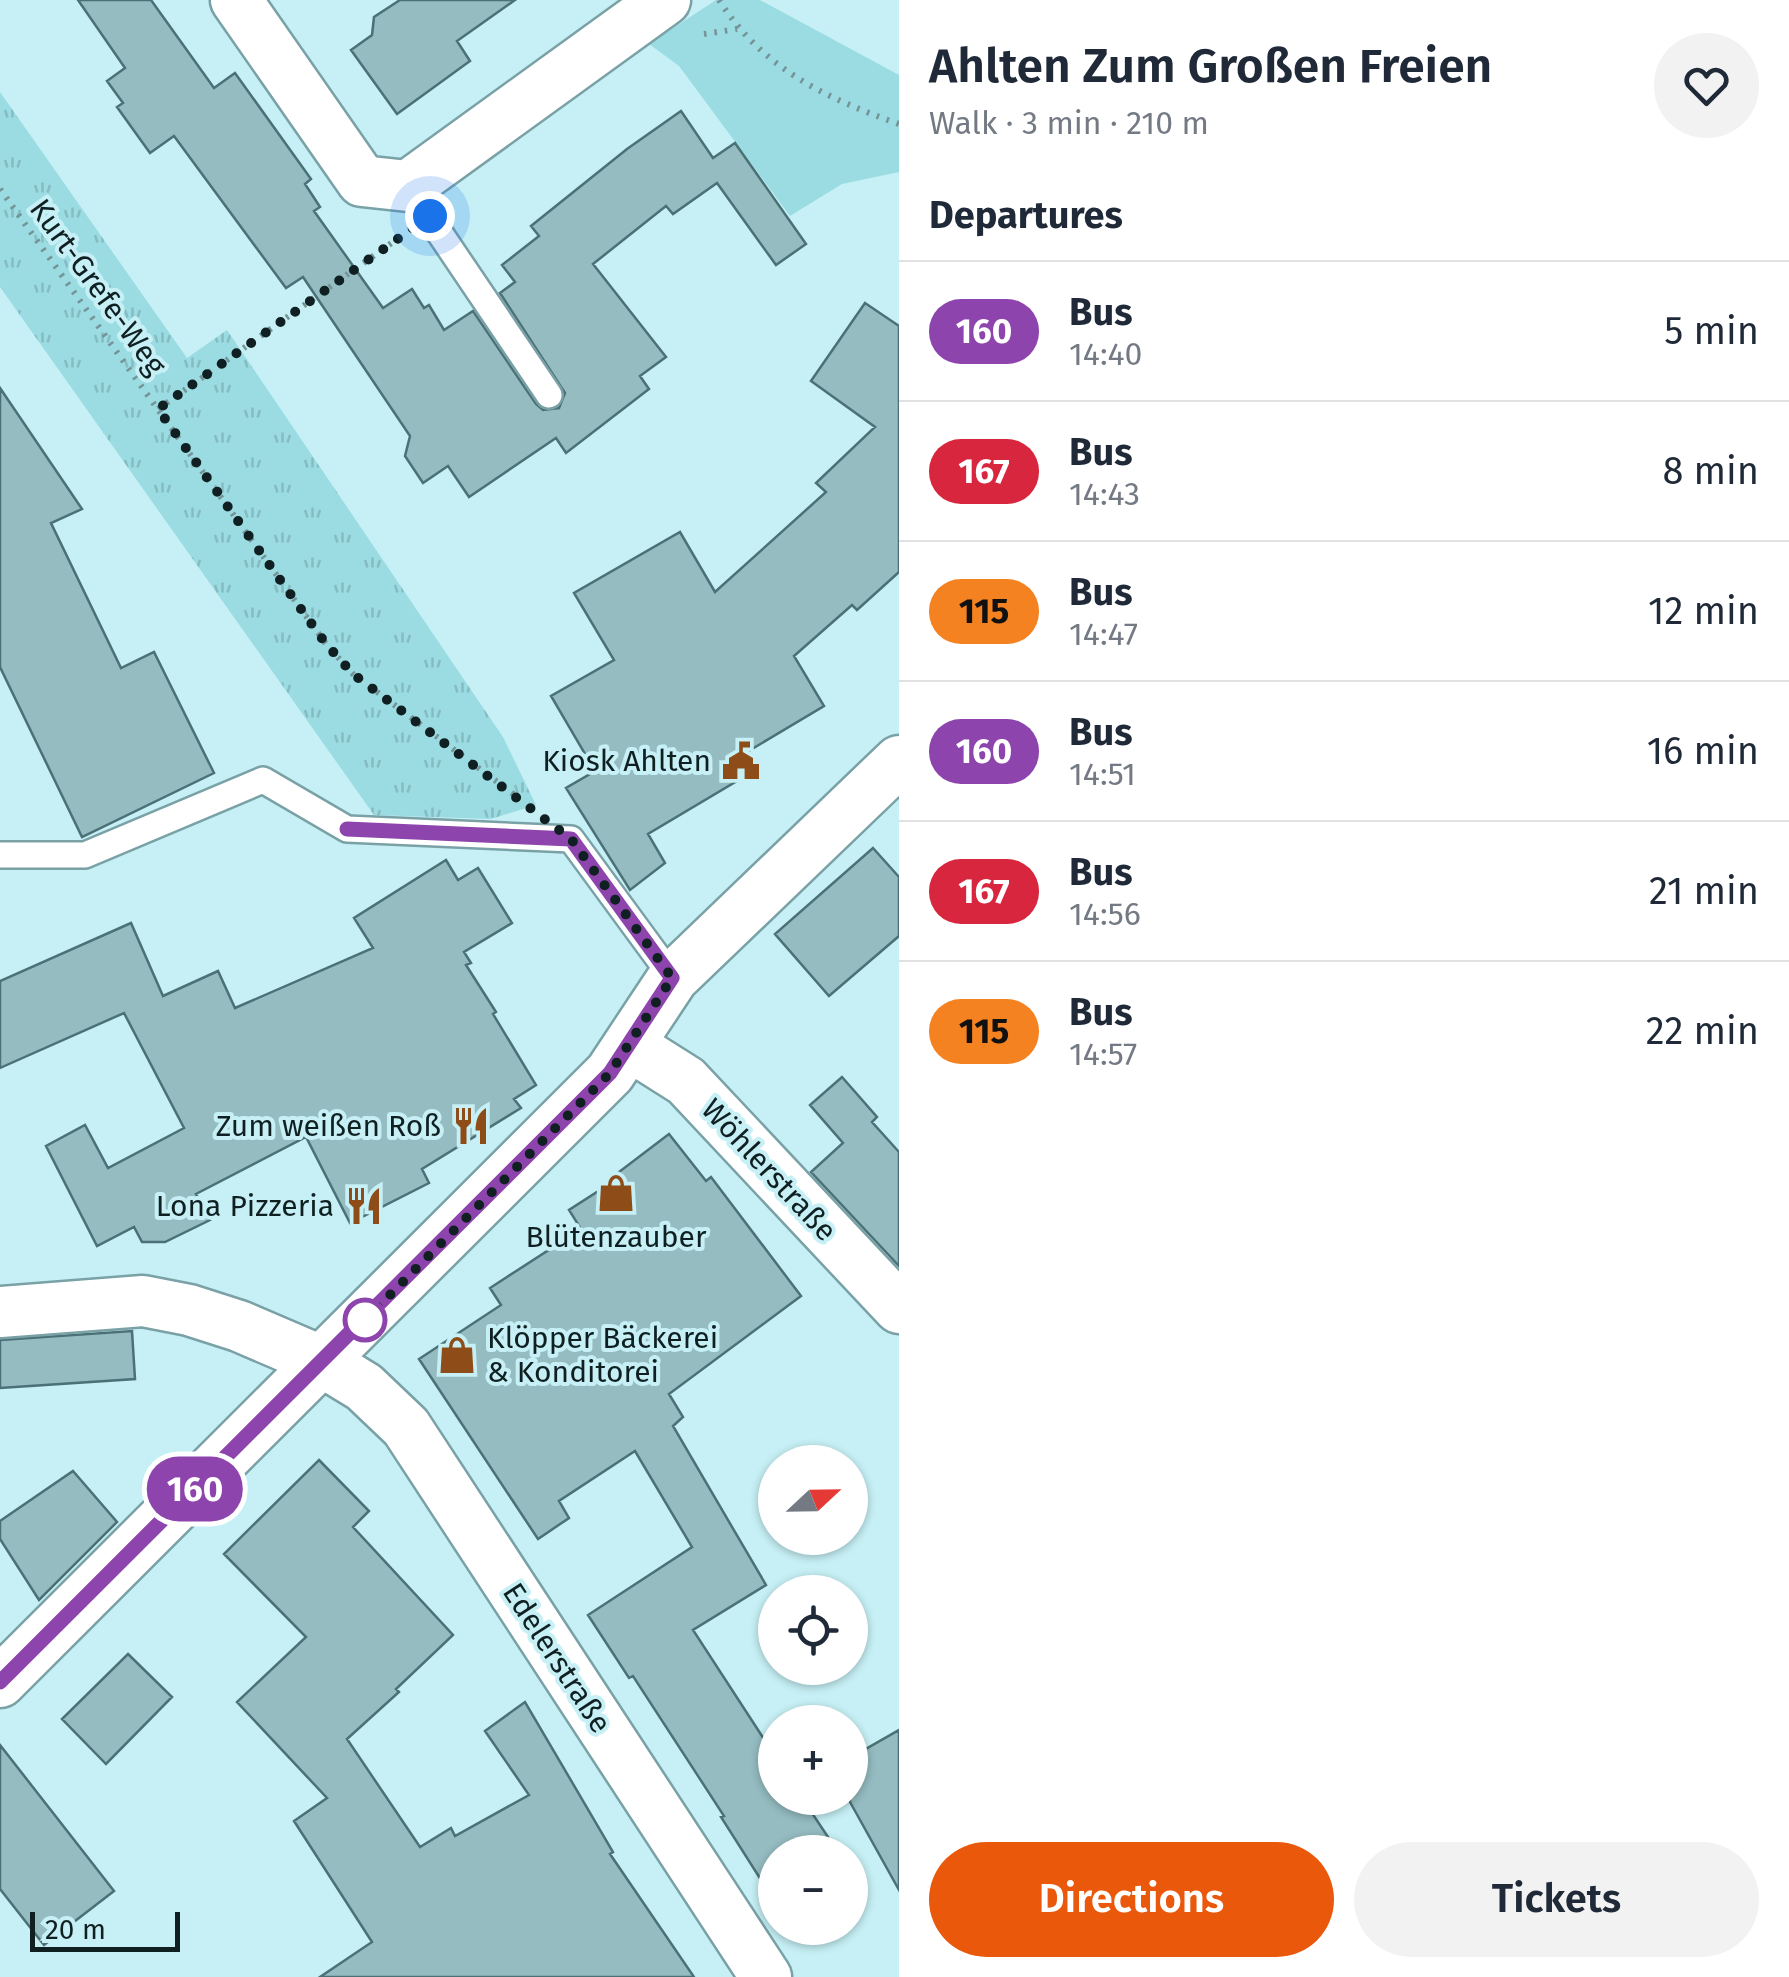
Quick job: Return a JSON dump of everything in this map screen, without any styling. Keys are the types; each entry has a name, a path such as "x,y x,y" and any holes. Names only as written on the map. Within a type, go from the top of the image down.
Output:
{"street":[{"path":"236,0 362,181 419,201 665,0"},
{"path":"0,1682 610,1073 672,978 899,762"},
{"name":"Wöhlerstraße","path":"629,1045 686,1082 899,1308"},
{"name":"Edelerstraße","path":"0,1312 143,1302 189,1310 239,1326 322,1362 364,1387 406,1428 766,1977"}],"lane":[{"path":"419,201 549,394"},
{"path":"0,854 85,855 263,780 347,829 571,839 672,978"}],"path":[{"path":"719,0 737,29 772,62 845,105 899,124"},
{"name":"Kurt-Grefe-Weg","path":"0,189 326,644 353,674 571,839"},
{"path":"158,409 419,201"}],"green space":[{"path":"716,0 760,0 899,75 899,172 842,184 790,216 679,66 649,44"},
{"path":"0,92 187,358 227,330 503,737 536,805 491,819 374,815 0,287"}],"building":[{"path":"78,0 151,0 214,88 235,73 311,179 305,184 320,207 314,211 383,308 412,289 424,308 429,305 444,330 473,311 543,410 559,408 565,393 500,293 515,282 502,265 539,236 531,226 681,111 713,158 735,143 806,244 776,265 717,183 673,214 666,206 593,264 666,357 640,376 649,389 566,453 556,438 469,497 448,466 423,483 405,456 410,436 303,277 286,288 174,136 150,153 117,107 123,103 107,81 125,68"},
{"path":"400,0 515,0 457,41 470,61 397,114 351,50 372,35 374,17"},
{"path":"865,303 899,326 899,572 857,610 852,605 794,656 824,706 742,755 752,772 648,834 665,863 630,890 566,788 595,771 551,696 614,660 574,593 680,532 715,592 826,492 816,483 875,427 811,381"},
{"path":"0,388 82,509 51,523 121,668 154,652 214,773 82,837 0,667"},
{"path":"873,848 899,877 899,936 829,996 775,934"},
{"path":"446,860 458,880 478,868 512,923 464,952 471,963 466,965 536,1085 514,1099 521,1108 422,1169 429,1183 350,1223 306,1137 196,1194 210,1220 165,1242 142,1242 134,1227 97,1246 46,1146 85,1125 108,1168 184,1128 124,1013 0,1068 0,981 131,923 163,996 218,971 235,1008 373,948 354,918"},
{"path":"842,1077 877,1117 872,1122 899,1152 899,1266 811,1172 843,1143 810,1105"},
{"path":"669,1134 706,1181 711,1177 801,1296 669,1394 683,1417 673,1426 760,1575 758,1590 693,1630 758,1730 758,1815 813,1815 827,1835 758,1835 758,1875 633,1676 629,1678 588,1615 692,1547 635,1451 559,1501 569,1518 538,1539 419,1359 501,1305 490,1288 581,1229 569,1210 617,1179 615,1175"},
{"path":"132,1331 135,1379 0,1388 0,1340"},
{"path":"319,1460 369,1511 353,1527 453,1635 347,1739 420,1847 451,1828 455,1836 529,1795 485,1731 525,1702 613,1852 610,1854 694,1977 320,1977 372,1942 294,1821 327,1798 237,1702 306,1637 224,1554"},
{"path":"73,1471 117,1522 39,1600 0,1539 0,1521"},
{"path":"128,1654 172,1697 106,1764 62,1719"},
{"path":"899,1730 899,1890 857,1815 868,1815 868,1748"},
{"path":"0,1745 114,1891 44,1945 0,1889"}],"bus line":[{"name":"160","path":"0,1682 610,1073 672,978 571,839 347,829"}],"place":[{"name":"Kiosk Ahlten","path":"741,761"},
{"name":"Zum weißen Roß","path":"471,1126"},
{"name":"Blütenzauber","path":"616,1193"},
{"name":"Lona Pizzeria","path":"364,1206"},
{"name":"Klöpper Bäckerei & Konditorei","path":"457,1355"}],"route":[{"path":"365,1320 610,1073 672,978 571,839 353,674 326,644 158,409 430,216"}]}
